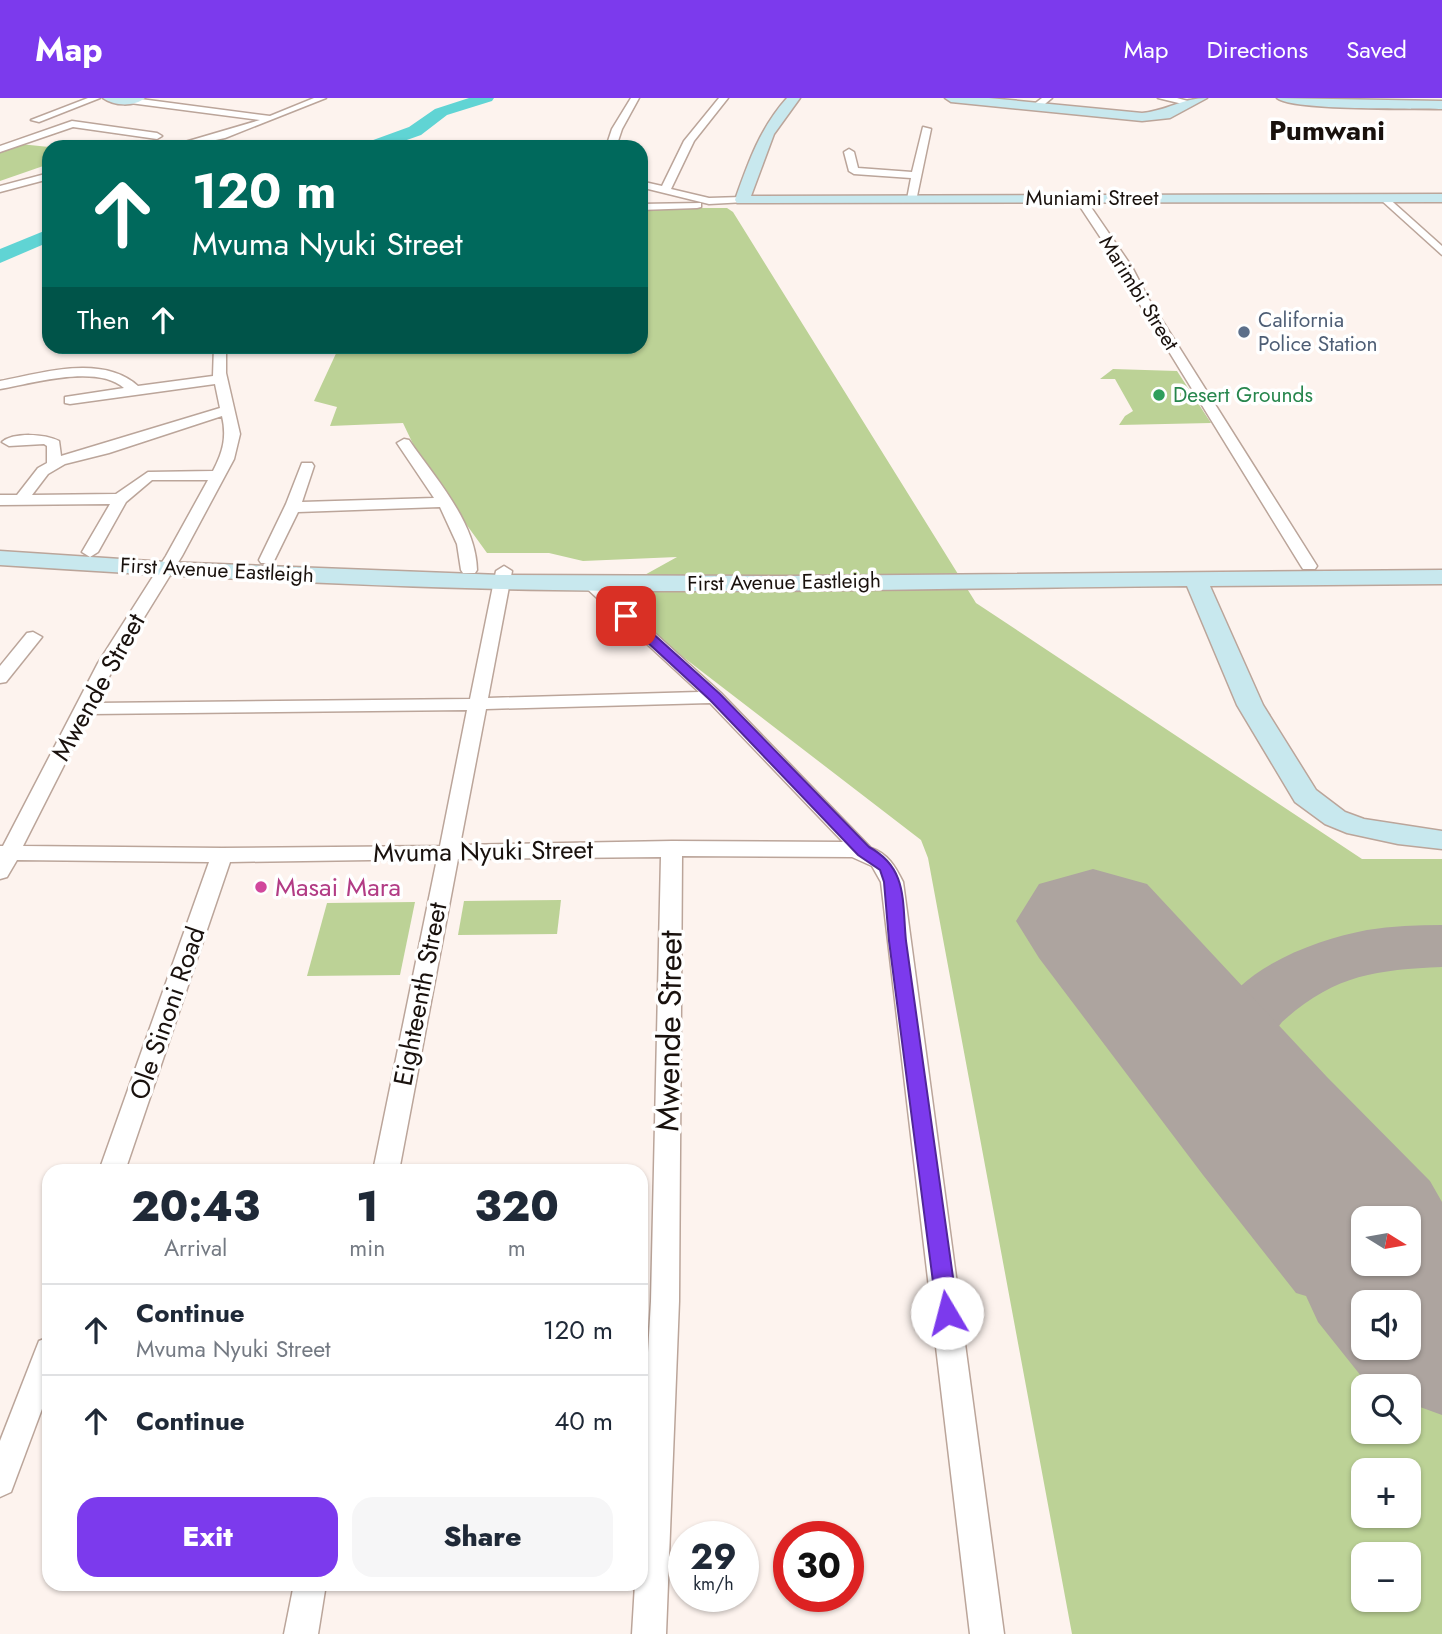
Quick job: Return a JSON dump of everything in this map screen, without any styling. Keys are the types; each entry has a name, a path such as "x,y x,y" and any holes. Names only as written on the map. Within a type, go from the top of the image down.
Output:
{"main road":[{"path":"109,98 136,100"},
{"path":"743,200 769,127 794,98"},
{"path":"951,98 982,99 1123,116 1165,115 1196,100"},
{"path":"1283,98 1326,102 1442,105"},
{"name":"Muniami Street","path":"743,200 1442,198"},
{"name":"First Avenue Eastleigh","path":"0,547 90,552 170,563 267,560 469,570 503,577 658,572 1442,565"},
{"name":"First Avenue Eastleigh","path":"0,558 503,577 590,583 1442,577"},
{"path":"1195,578 1250,705 1305,796 1335,818 1357,827 1398,835 1442,839"}],"street":[{"path":"25,124 96,98"},
{"path":"208,140 322,98"},
{"path":"613,140 635,98"},
{"path":"666,191 689,141 705,118 724,98"},
{"path":"1036,107 1048,98"},
{"path":"1162,98 1196,100"},
{"path":"136,100 162,106 269,118"},
{"path":"144,113 162,106"},
{"path":"107,128 125,120"},
{"path":"0,149 65,125 157,136 150,140"},
{"path":"912,199 926,129"},
{"path":"849,152 854,171 916,175"},
{"path":"0,189 42,178"},
{"path":"648,186 709,201 743,200"},
{"path":"0,201 42,190"},
{"path":"1385,198 1442,252"},
{"name":"Marimbi Street","path":"1080,199 1126,267 1142,298 1310,566"},
{"path":"648,207 689,207 709,201"},
{"name":"Mwende Street","path":"0,872 5,853 107,663 170,563 227,459 233,434 220,379 220,354"},
{"path":"0,384 90,373 124,380 135,391"},
{"path":"70,400 220,379"},
{"path":"21,500 43,471 54,464 228,410"},
{"path":"9,442 46,440 54,444 54,464"},
{"path":"404,443 450,509 468,551 469,570"},
{"path":"267,560 294,505 307,466"},
{"path":"90,552 120,499 148,476 219,475"},
{"path":"0,500 120,499"},
{"path":"294,505 301,507 444,502"},
{"name":"Eighteenth Street","path":"387,1164 503,577"},
{"path":"590,583 715,697 863,851 878,859 887,868 892,882 912,1030 987,1634"},
{"path":"0,678 33,637"},
{"path":"83,709 476,704 715,697"},
{"name":"Mwende Street","path":"649,1634 665,1301 672,848"},
{"name":"Mvuma Nyuki Street","path":"5,853 222,855 672,848 817,848 863,851"},
{"name":"Ole Sinoni Road","path":"114,1164 222,855"},
{"path":"0,1482 42,1369"},
{"path":"301,1634 309,1591"}],"green space":[{"path":"20,144 42,146 42,166 0,181 0,152"},
{"path":"648,208 727,208 733,212 976,603 1362,859 1442,859 1442,1634 1072,1634 928,858 921,840 605,597 677,557 583,561 549,553 487,553 422,463 403,423 330,426 337,407 314,401 336,354 648,354"},
{"name":"Desert Grounds","path":"1113,369 1177,371 1211,423 1119,425 1125,416 1133,411 1115,379 1100,379"},
{"path":"561,900 557,934 458,935 464,901"},
{"path":"415,902 400,975 307,976 327,903"}],"waterway":[{"path":"390,140 415,131 441,112 486,98"},
{"path":"0,257 42,238"}],"taxiway":[{"path":"1265,1126 1246,1090 1240,1061 1245,1027 1259,1005 1299,977 1344,958 1389,949 1442,946"}],"runway":[{"path":"1093,921 1265,1126 1351,1223"},
{"path":"1397,1276 1442,1327"}],"place":[{"name":"California Police Station","path":"1244,332"},
{"name":"Desert Grounds","path":"1159,395"},
{"name":"Masai Mara","path":"261,887"}],"district":[{"name":"Pumwani","path":"1327,130"}],"route":[{"path":"626,616 715,697 863,851 878,859 887,868 892,882 912,1030 947,1313"}]}
